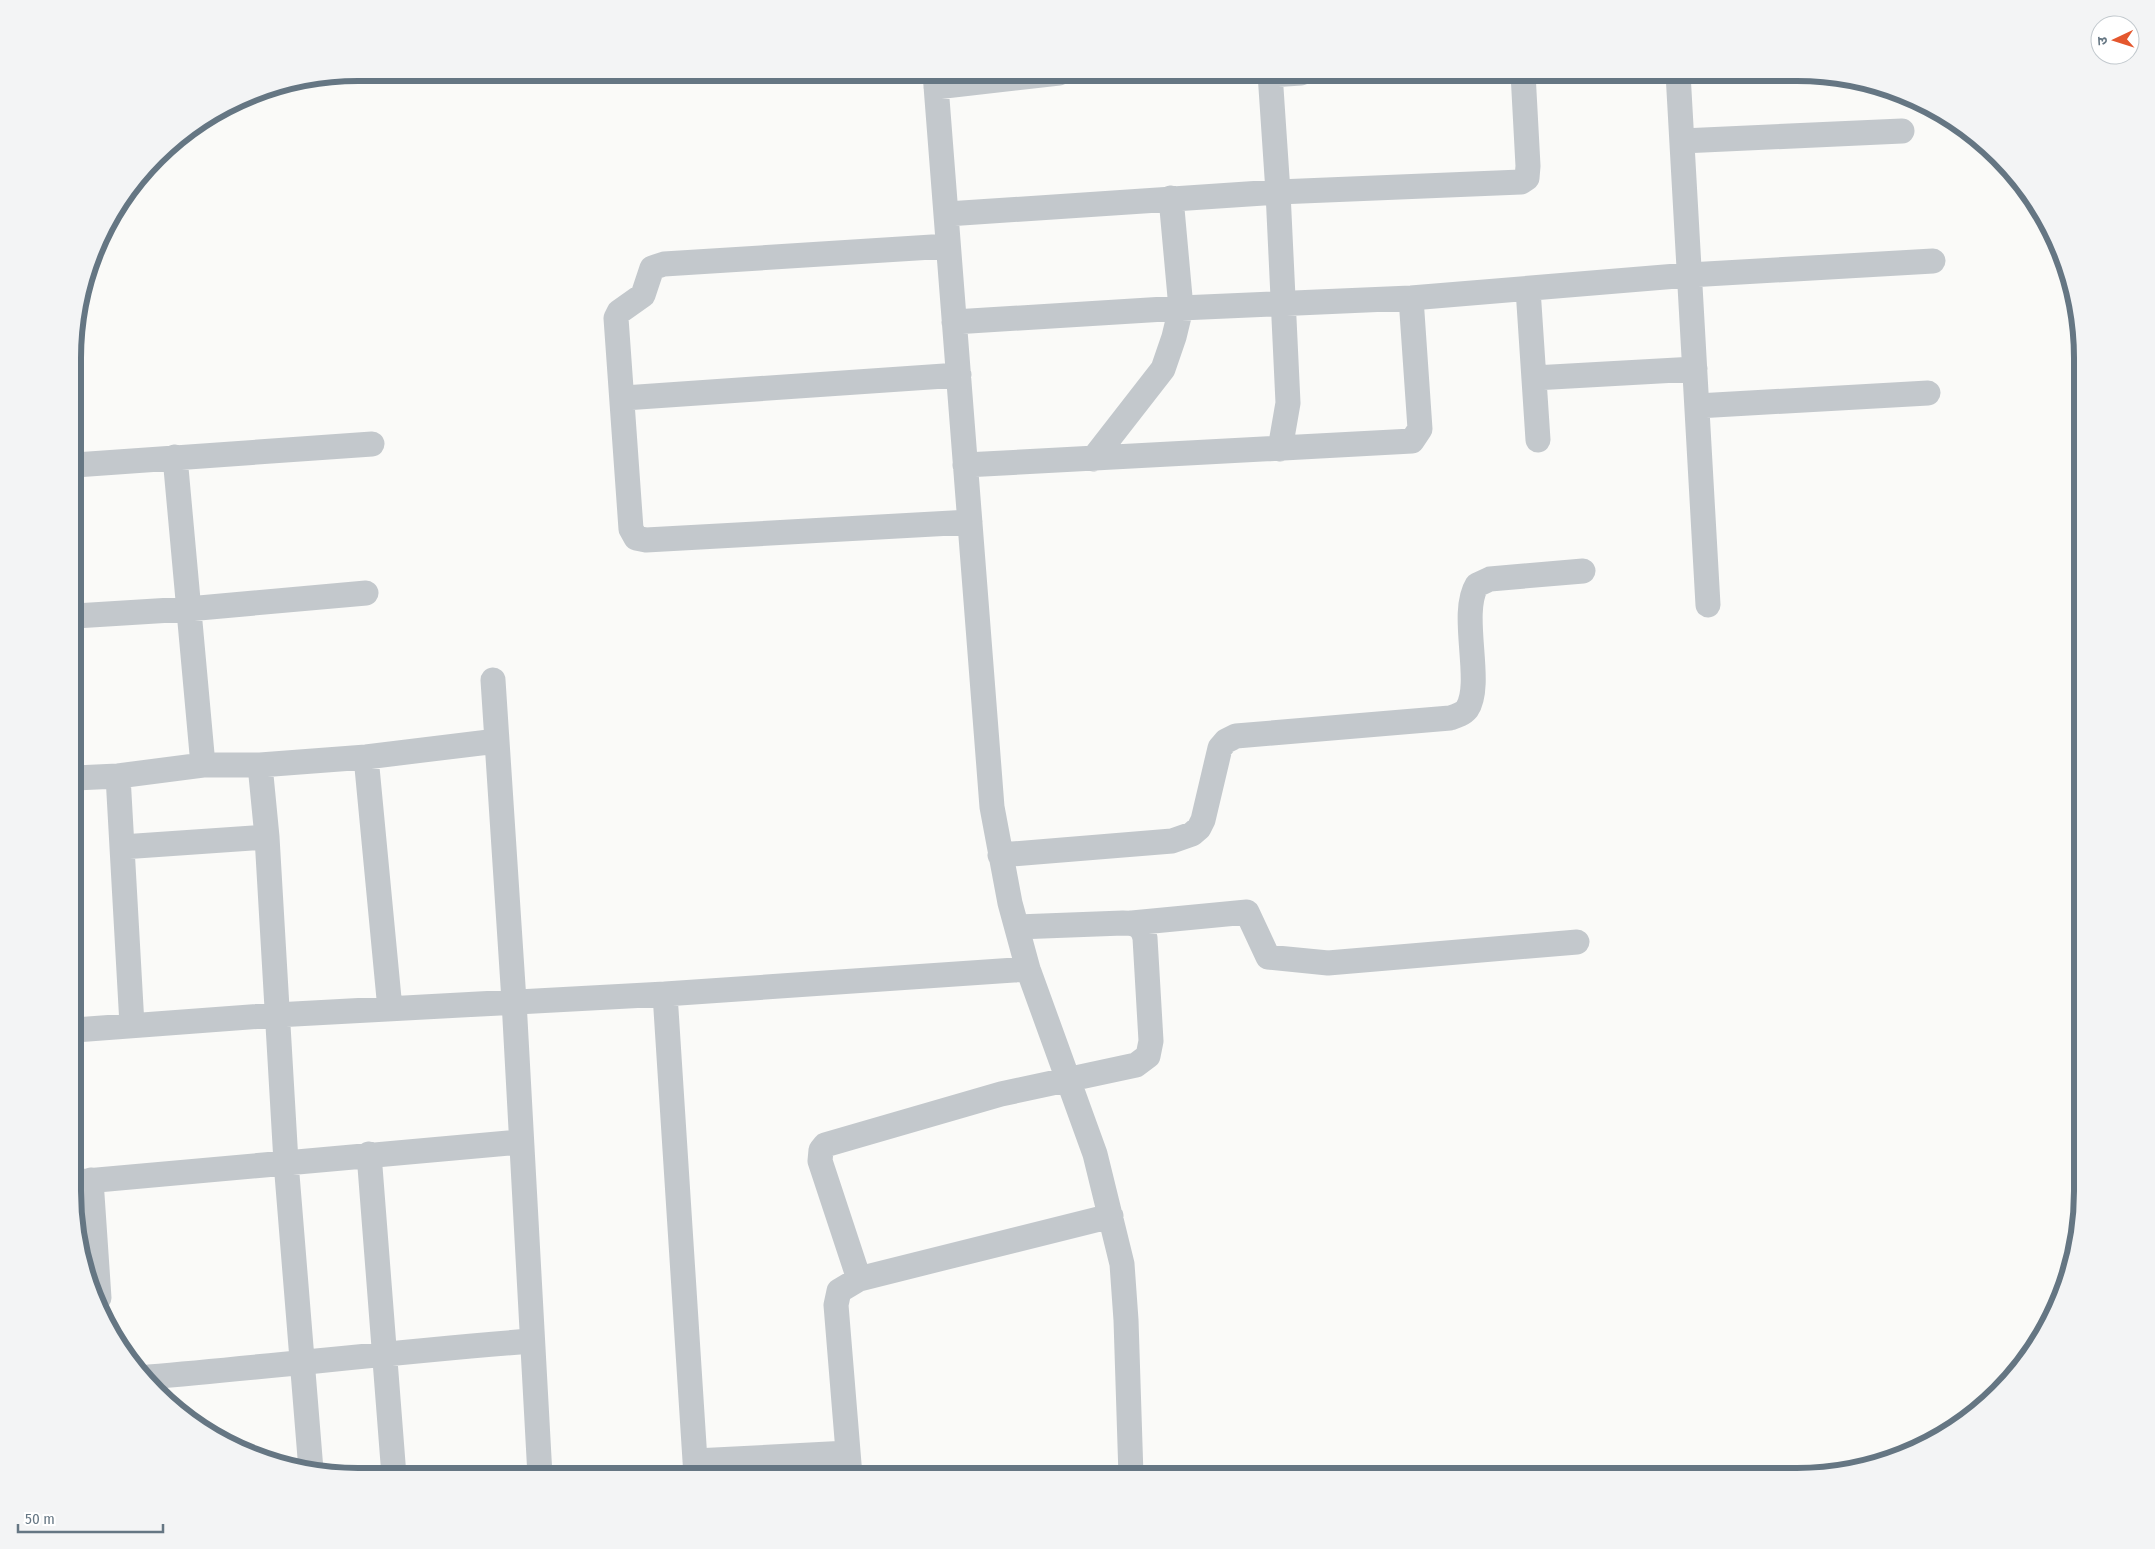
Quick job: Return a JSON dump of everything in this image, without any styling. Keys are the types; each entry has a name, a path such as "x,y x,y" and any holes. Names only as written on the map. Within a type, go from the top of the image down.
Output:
{"street":[{"path":"936,81 992,797 1000,854 1028,969 1095,1154 1122,1264 1126,1320 1131,1468"},
{"path":"1270,81 1278,192 1288,404 1280,449"},
{"path":"947,214 1278,192 1520,182 1527,178 1528,166 1523,81"},
{"path":"1678,81 1708,605"},
{"path":"1682,140 1902,131"},
{"path":"1093,459 1163,369 1180,308 1172,198"},
{"path":"948,246 657,265 652,268 643,295 619,312 616,318 624,398 631,529 636,538 640,540 970,522"},
{"path":"954,322 1180,308 1412,298 1690,275 1933,260"},
{"path":"1528,289 1538,440"},
{"path":"965,465 1404,442 1416,438 1420,429 1412,298"},
{"path":"1534,378 1695,369"},
{"path":"624,398 959,376"},
{"path":"1697,406 1928,393"},
{"path":"81,465 372,444"},
{"path":"175,457 203,765"},
{"path":"1000,854 1172,840 1192,834 1203,820 1220,748 1226,741 1236,736 1459,716 1466,710 1470,701 1472,686 1471,600 1476,585 1490,579 1583,571"},
{"path":"81,616 366,592"},
{"path":"493,680 514,1001 520,1142 539,1468"},
{"path":"81,778 118,776 203,765 260,764 366,757 497,740"},
{"path":"366,757 390,1009"},
{"path":"260,764 268,836 276,1015 300,1364 310,1463"},
{"path":"118,776 132,1025"},
{"path":"122,847 268,836"},
{"path":"1017,927 1132,923 1247,912 1268,956 1328,963 1577,942"},
{"path":"859,1279 820,1161 821,1150 825,1145 1001,1094 1136,1065 1148,1056 1150,1050 1145,938 1140,928 1132,923"},
{"path":"81,1029 276,1015 665,994 1028,969"},
{"path":"665,994 696,1468"},
{"path":"97,1282 83,1181 520,1142"},
{"path":"369,1154 393,1468"},
{"path":"727,1468 849,1464 837,1297 845,1286 859,1279 1111,1216"},
{"path":"153,1377 300,1364 384,1353 531,1341"}]}
